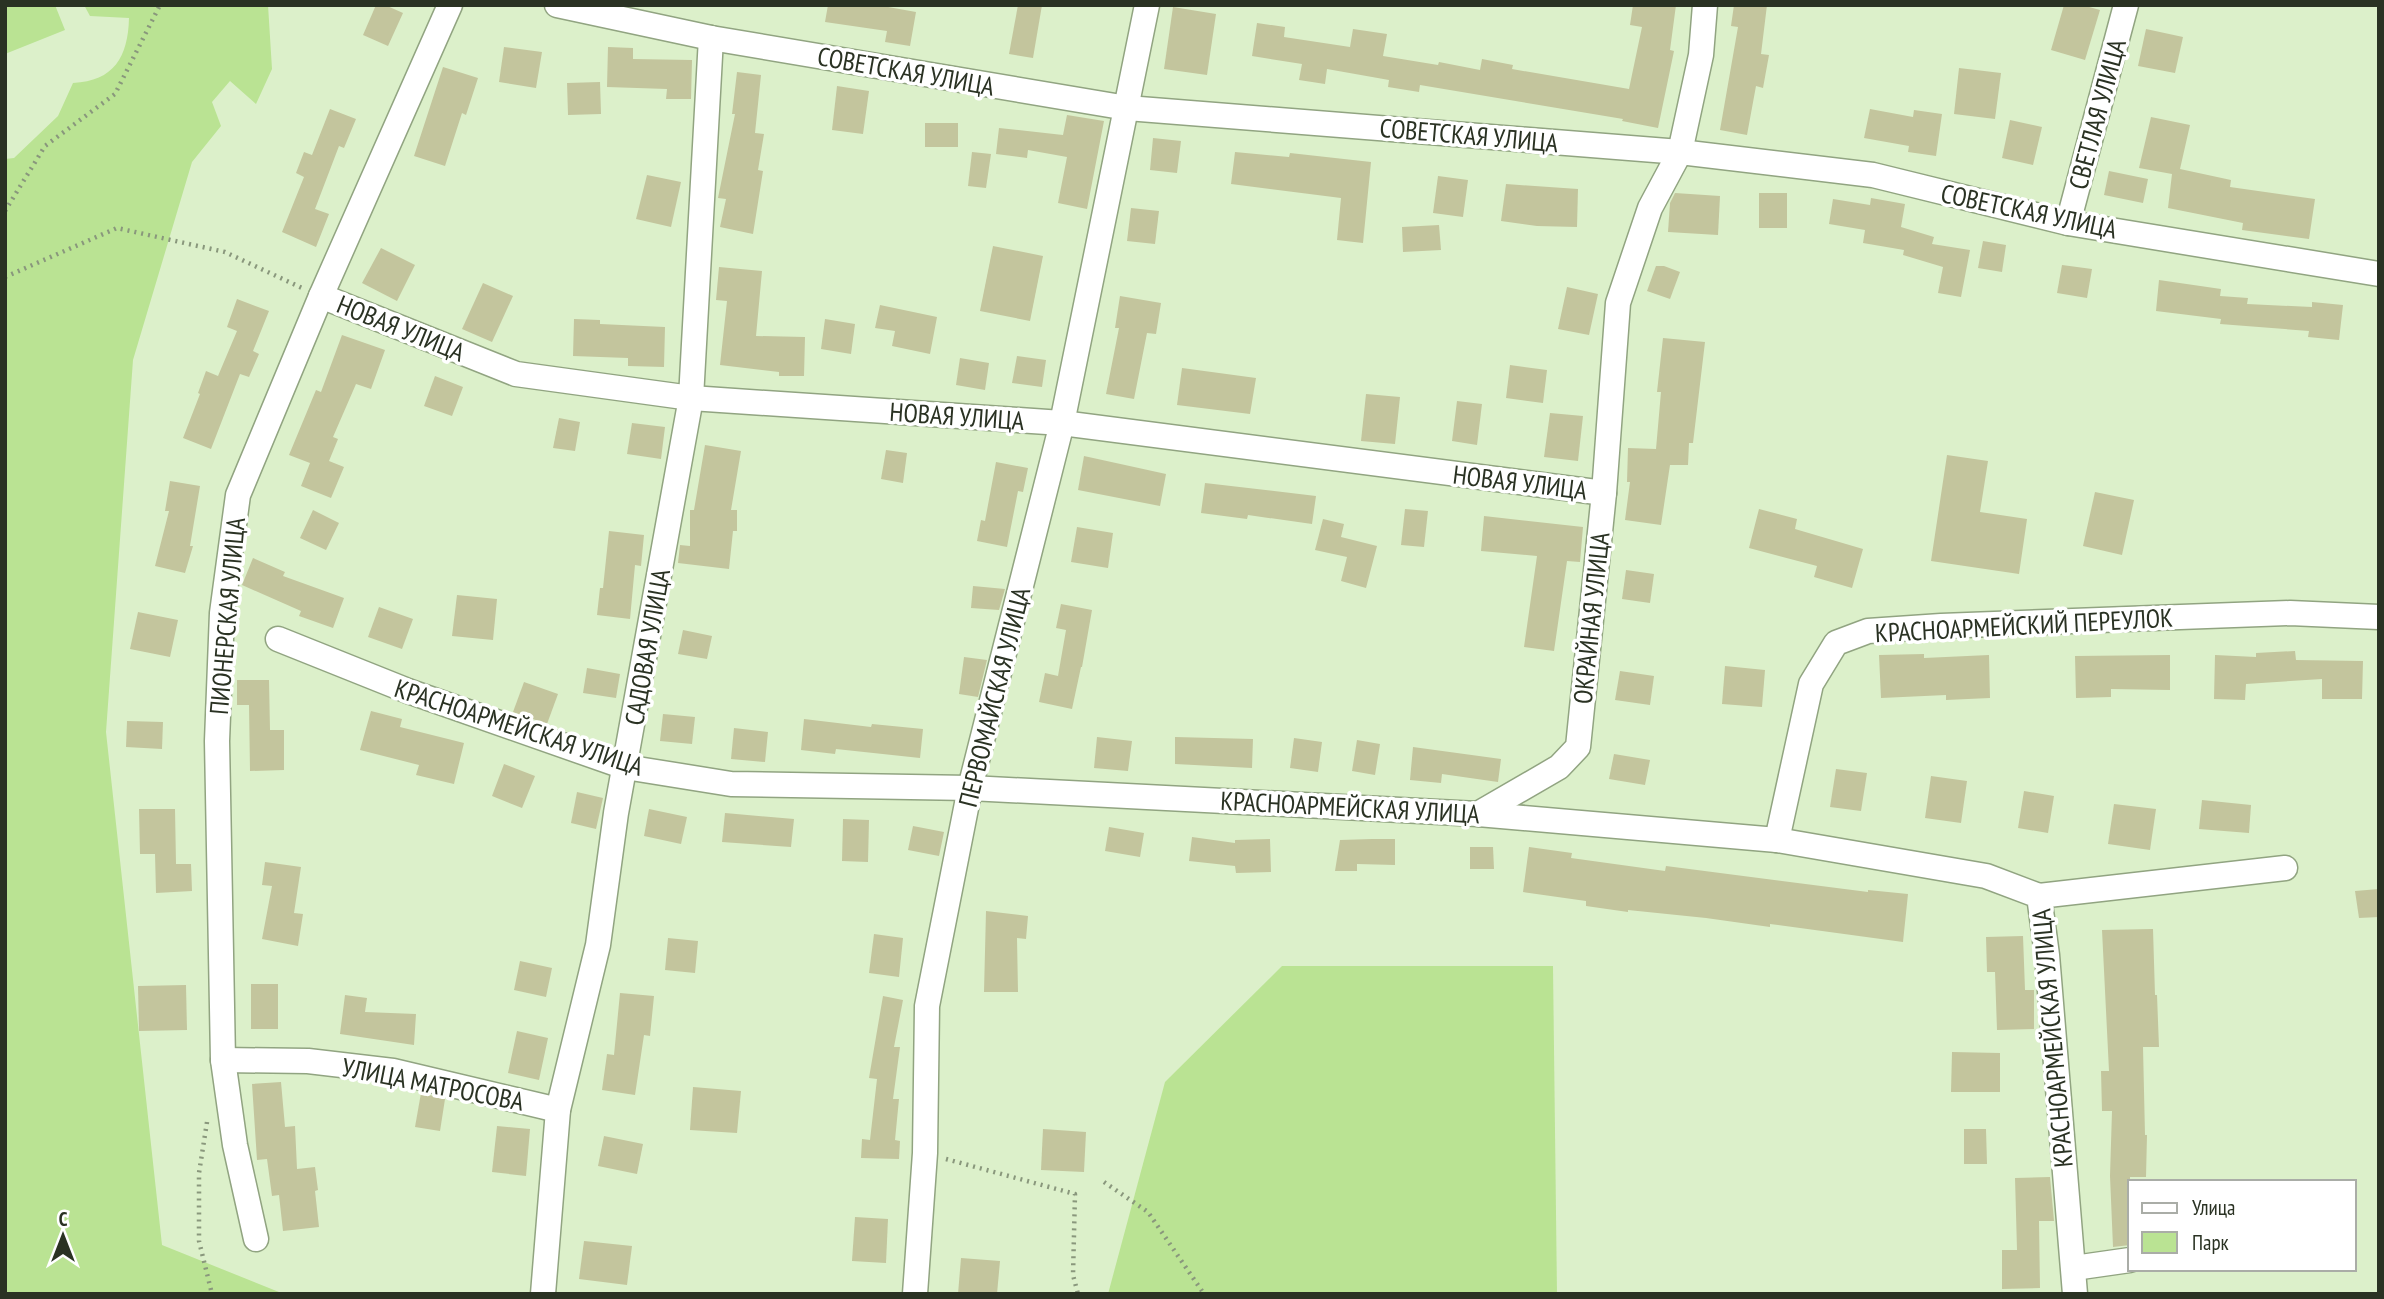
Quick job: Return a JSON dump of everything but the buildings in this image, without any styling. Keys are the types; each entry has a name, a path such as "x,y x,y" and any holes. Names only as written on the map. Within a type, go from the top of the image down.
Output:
{"street":[{"name":"ПИОНЕРСКАЯ УЛИЦА","path":"257,1239 235,1144 223,1060 217,741 222,613 238,495 321,296 450,5"},
{"name":"СОВЕТСКАЯ УЛИЦА","path":"557,5 711,38 1127,108 1680,152 1873,175 2068,223 2379,274"},
{"name":"ПЕРВОМАЙСКАЯ УЛИЦА","path":"915,1294 925,1153 926,1006 970,788 1062,423 1147,5"},
{"name":"ОКРАЙНАЯ УЛИЦА","path":"1478,814 1559,767 1578,747 1604,493 1618,303 1650,208 1680,152 1701,55 1705,5"},
{"name":"СВЕТЛАЯ УЛИЦА","path":"2068,223 2126,5"},
{"name":"САДОВАЯ УЛИЦА","path":"543,1294 558,1110 598,945 616,813 691,398 711,38"},
{"name":"НОВАЯ УЛИЦА","path":"321,296 516,374 691,398 1062,423 1604,493"},
{"name":"КРАСНОАРМЕЙСКИЙ ПЕРЕУЛОК","path":"1777,840 1811,684 1836,643 1868,631 2290,613 2379,617"},
{"name":"КРАСНОАРМЕЙСКАЯ УЛИЦА","path":"278,639 408,691 625,767 731,784 970,788 1478,814 1777,840 1986,876 2039,896 2047,955 2075,1294"},
{"path":"2039,896 2285,868"},
{"name":"УЛИЦА МАТРОСОВА","path":"223,1060 309,1061 393,1071 558,1110"},
{"path":"2074,1268 2128,1260"}],"path":[{"path":"5,211 45,146 115,94 160,5"},
{"path":"5,277 117,228 225,252 321,296"},
{"path":"207,1118 199,1173 199,1241 212,1294"},
{"path":"925,1153 1075,1194 1073,1275 1078,1294"},
{"path":"1104,1182 1148,1212 1204,1294"}],"green space":[{"path":"5,5 55,5 65,30 5,54"},
{"path":"84,5 268,5 272,69 256,104 230,81 212,102 221,126 192,162 133,360 106,732 162,1245 284,1294 5,1294 5,159 14,158 58,116 73,83 87,81 108,72 122,55 129,18 90,16"},
{"path":"1282,966 1553,966 1557,1294 1108,1294 1165,1082"}]}
